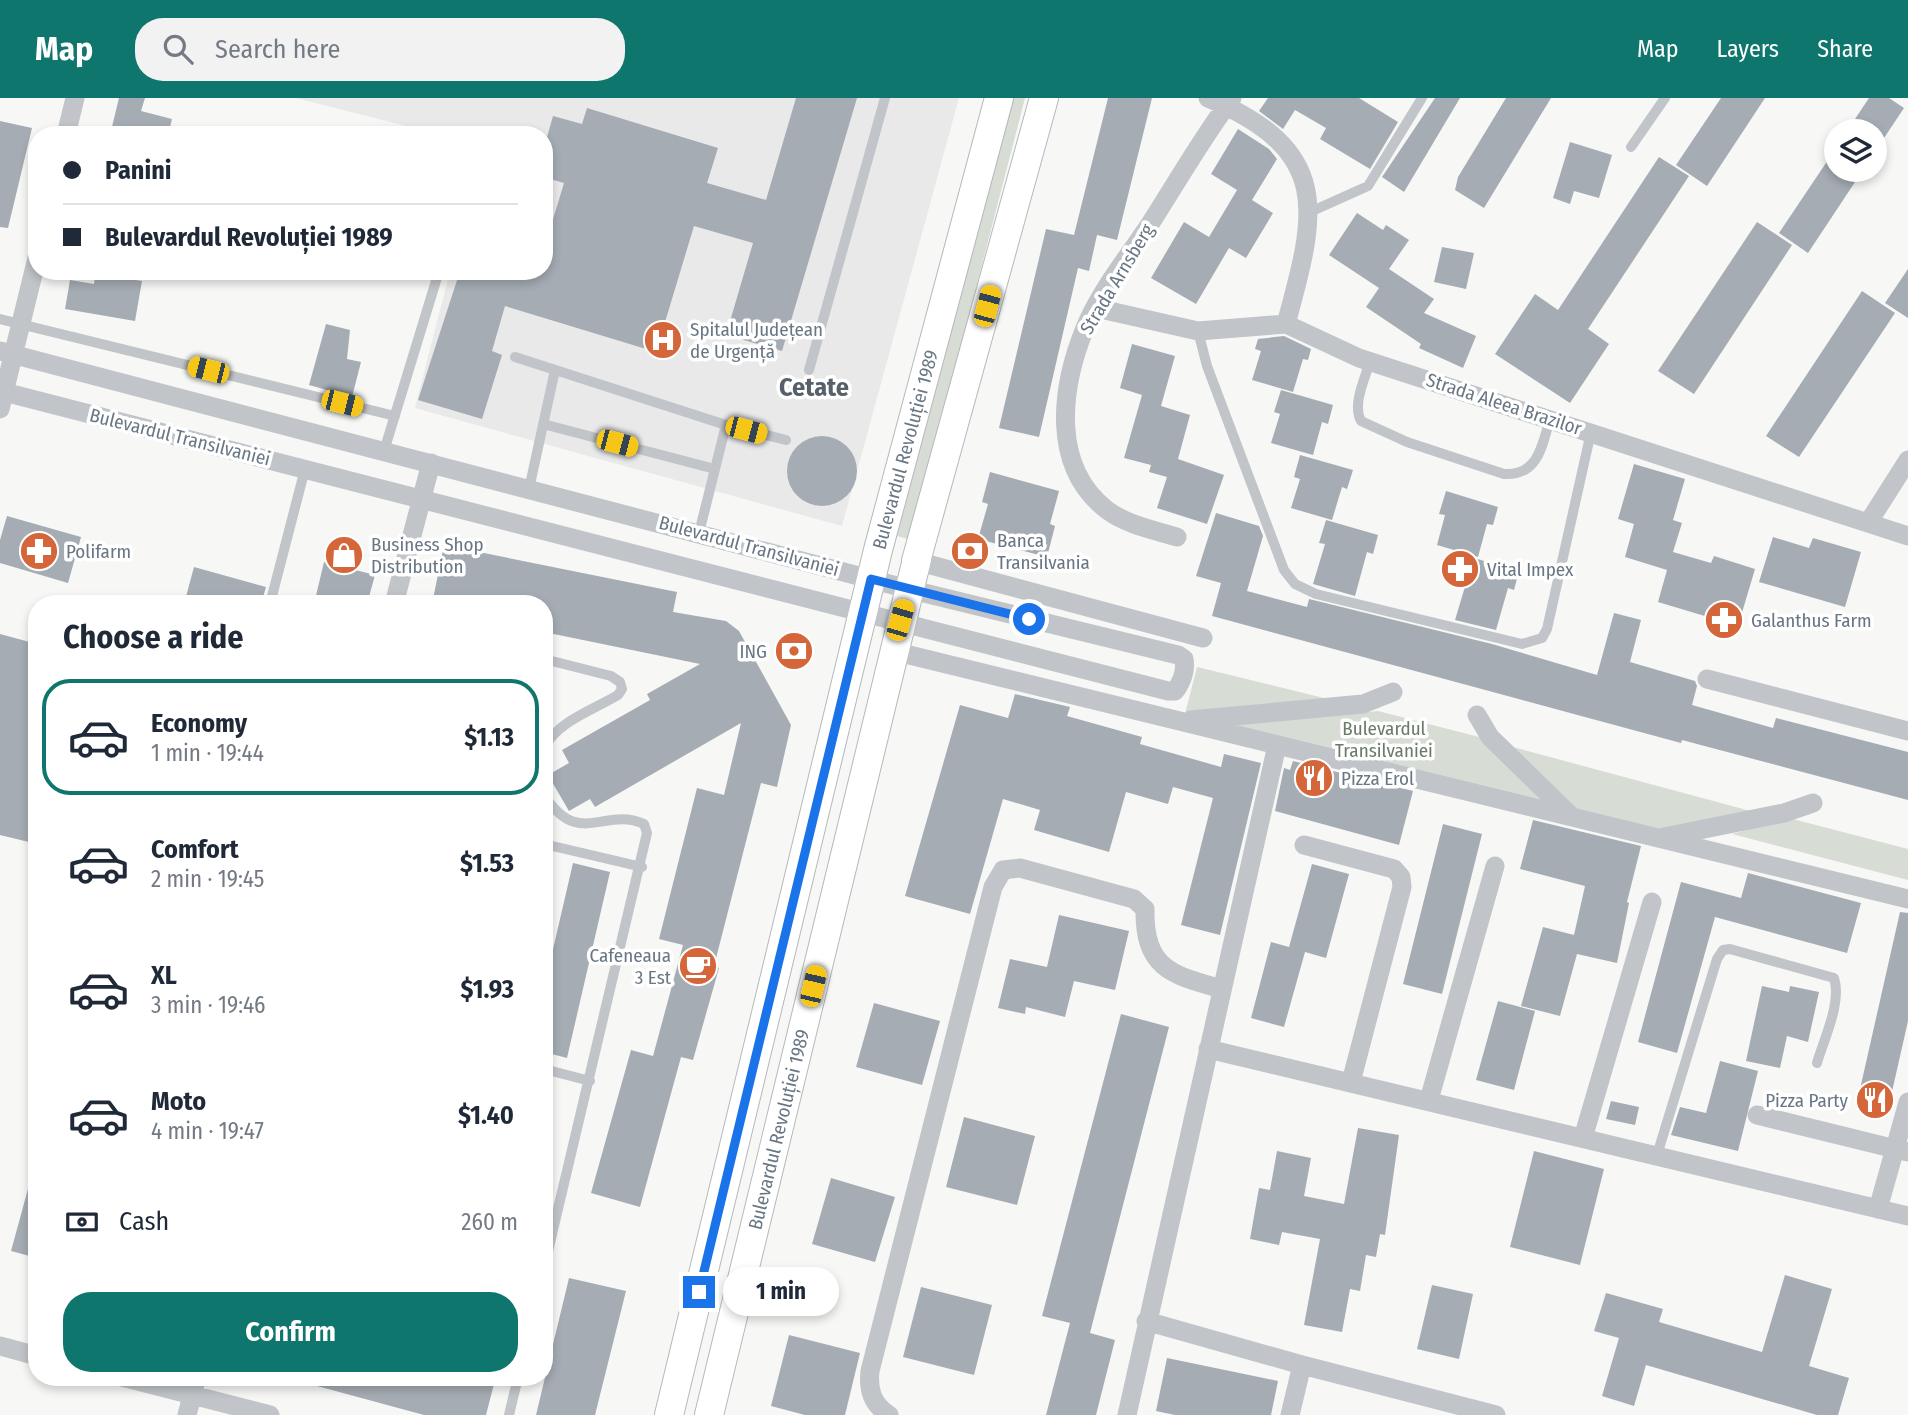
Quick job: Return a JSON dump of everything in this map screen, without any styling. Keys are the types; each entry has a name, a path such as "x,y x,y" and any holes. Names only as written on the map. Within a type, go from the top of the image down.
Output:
{"main road":[{"name":"Bulevardul Revoluției 1989","path":"669,1415 871,579 999,98"},
{"name":"Bulevardul Revoluției 1989","path":"709,1415 768,1182 900,620 1044,98"}],"street":[{"path":"68,126 75,98"},
{"name":"Strada Arnsberg","path":"1177,537 1138,526 1108,511 1083,487 1072,463 1065,417 1069,384 1086,327 1222,101 1282,141 1306,186 1310,212 1304,260 1286,324"},
{"path":"2,397 7,352 21,324 32,280"},
{"name":"Strada Aleea Brazilor","path":"1096,308 1198,331 1286,324 1370,361 1908,536"},
{"name":"Bulevardul Transilvaniei","path":"2,397 305,469 1168,691 1175,691 1181,684 1185,666 1184,659 1178,655 909,589 7,352"},
{"path":"1868,523 1908,460"},
{"path":"396,595 431,463"},
{"path":"916,560 1202,638"},
{"path":"893,651 1908,899"},
{"path":"1707,679 1908,731"},
{"path":"1176,721 1363,704 1393,692"},
{"path":"1477,715 1490,737 1572,817"},
{"path":"1126,1415 1277,746"},
{"path":"1659,838 1784,814 1813,803"},
{"path":"1304,845 1394,869 1401,877 1402,887 1351,1082"},
{"path":"1429,1100 1495,866"},
{"path":"888,1415 875,1403 868,1387 870,1371 993,887 1003,870 1020,868 1133,899 1145,909 1144,931 1158,963 1173,975 1222,989"},
{"path":"1583,1138 1653,902"},
{"path":"1208,1049 1908,1216"},
{"path":"1878,1209 1901,1150 1908,1102"},
{"path":"1757,1115 1901,1150"},
{"path":"1146,1321 1302,1365 1423,1406 1496,1415"},
{"path":"0,1346 28,1354"},
{"path":"1290,1415 1302,1365"},
{"path":"187,1415 195,1386 270,1415"}],"lane":[{"path":"809,370 885,98"},
{"path":"1310,212 1368,186 1422,98"},
{"path":"1631,147 1665,98"},
{"path":"384,450 436,280"},
{"path":"0,318 395,416"},
{"path":"1198,331 1207,366 1284,570 1295,584 1316,594 1522,644 1542,639 1591,432"},
{"path":"515,357 726,425 786,440"},
{"path":"1370,361 1358,405 1357,414 1361,421 1407,442 1492,470 1517,475 1529,470 1538,458 1550,419"},
{"path":"529,489 555,370"},
{"path":"543,424 715,469"},
{"path":"699,533 726,425"},
{"path":"272,595 305,469"},
{"path":"553,661 611,676 620,682 622,689 618,695 566,724 553,735"},
{"path":"553,808 575,822 595,825 615,819 634,819 644,824 648,833 553,1231"},
{"path":"553,846 642,867"},
{"path":"1657,1155 1717,959 1723,950 1730,949 1834,978 1837,986 1817,1063"},
{"path":"553,1071 590,1081"},
{"path":"509,1415 516,1386"}],"shaded area":[{"name":"Spitalul Județean de Urgență","path":"296,98 959,98 842,526 415,408 448,280 553,280 553,126 406,126"}],"green space":[{"path":"1012,98 1025,98 911,540 897,536"},
{"name":"Bulevardul Transilvaniei","path":"1197,667 1332,700 1185,714"},
{"name":"Bulevardul Transilvaniei","path":"1378,711 1483,738 1545,804 1226,725"},
{"path":"1509,746 1758,813 1663,831 1572,808"},
{"path":"1789,818 1908,849 1908,880 1732,834"}],"building":[{"path":"119,98 145,98 141,111 172,119 170,126 112,126"},
{"path":"796,98 857,98 782,351 726,335 753,243 694,226 656,352 505,306 492,351 502,355 482,419 418,400 457,280 553,280 553,219 564,183 553,180 553,126 550,126 553,116 582,124 587,108 718,148 707,183 766,200"},
{"path":"1108,98 1152,98 1117,240 1097,235 1089,271 1078,268 1039,437 999,428 1046,229 1074,235"},
{"path":"1268,98 1359,98 1398,122 1370,169 1320,139 1326,128 1295,110 1283,129 1259,111"},
{"path":"1435,98 1460,98 1404,192 1382,177"},
{"path":"1506,98 1551,98 1484,208 1455,190 1458,177"},
{"path":"1721,98 1765,98 1707,186 1676,165"},
{"path":"1869,98 1889,98 1904,108 1887,134 1887,119 1855,119"},
{"path":"0,121 28,127 28,145 8,228 0,227"},
{"path":"1238,129 1269,149 1277,159 1252,200 1273,213 1246,258 1229,248 1196,304 1151,278 1184,222 1209,237 1237,190 1211,174"},
{"path":"1570,142 1612,155 1599,198 1574,191 1570,204 1553,198"},
{"path":"1659,157 1689,176 1588,329 1609,344 1570,403 1495,354 1535,294 1558,310"},
{"path":"1824,166 1824,182 1855,182 1808,253 1779,233"},
{"path":"1357,213 1383,230 1386,225 1409,240 1389,269 1434,299 1424,313 1476,336 1463,368 1419,348 1421,344 1366,307 1379,288 1329,255"},
{"path":"1757,222 1792,245 1694,394 1658,371"},
{"path":"1442,247 1474,253 1466,289 1434,282"},
{"path":"1908,269 1908,318 1885,303"},
{"path":"70,280 94,284 94,280 142,281 135,321 65,309"},
{"path":"1862,291 1895,313 1799,457 1766,436"},
{"path":"326,324 350,330 347,359 361,362 352,397 309,385"},
{"path":"1284,336 1311,349 1308,360 1303,359 1293,392 1252,380 1261,351 1255,349 1258,339"},
{"path":"1132,344 1175,356 1161,406 1190,415 1178,459 1224,475 1207,524 1157,508 1167,477 1149,472 1151,465 1124,458 1142,395 1120,388"},
{"path":"1281,390 1333,405 1328,424 1322,422 1313,455 1271,443 1280,414 1274,412"},
{"path":"822,436 841,442 851,452 857,471 851,490 841,500 822,506 803,500 793,490 787,471 793,452 803,442"},
{"path":"1300,455 1353,470 1347,489 1342,487 1332,520 1291,508 1300,479 1294,477"},
{"path":"1634,464 1685,479 1673,520 1682,523 1673,552 1711,563 1714,556 1755,569 1738,626 1658,602 1667,570 1625,557 1634,524 1618,519"},
{"path":"990,472 1059,491 1050,524 1055,526 1047,557 978,539 988,504 982,502"},
{"path":"1446,491 1498,507 1493,525 1487,524 1478,557 1437,545 1445,515 1439,514"},
{"path":"1216,513 1259,526 1263,536 1247,591 1307,607 1309,599 1492,644 1597,675 1614,613 1641,620 1630,662 1695,681 1697,686 1692,705 1773,728 1776,718 1908,752 1908,800 1682,740 1681,743 1212,616 1221,583 1196,576"},
{"path":"7,516 81,537 68,583 0,563 0,540"},
{"path":"1326,520 1378,535 1373,554 1367,552 1355,596 1313,584 1325,544 1319,543"},
{"path":"1773,537 1809,548 1813,538 1861,552 1845,607 1759,582"},
{"path":"444,545 677,592 673,612 726,621 739,631 791,725 777,787 761,783 714,966 719,968 693,1060 681,1057 640,1207 591,1193 631,1050 653,1056 683,945 659,939 697,788 724,795 741,723 595,807 590,799 569,811 553,784 553,772 569,763 562,750 650,700 647,694 700,664 553,634 553,595 434,595"},
{"path":"1467,556 1519,571 1514,590 1508,588 1496,630 1455,620 1467,580 1461,579"},
{"path":"324,562 375,575 369,595 316,595"},
{"path":"194,567 266,587 264,595 186,595"},
{"path":"0,634 28,642 28,842 0,835"},
{"path":"1015,694 1070,707 1067,716 1142,737 1140,744 1221,767 1224,754 1261,763 1220,935 1181,925 1213,798 1173,787 1168,804 1126,792 1109,852 1034,830 1040,810 1003,799 970,914 905,896 960,705 1008,718"},
{"path":"1293,761 1413,791 1399,845 1275,811 1284,768 1290,770"},
{"path":"1533,820 1641,846 1627,902 1629,903 1617,963 1577,954 1560,1016 1521,1006 1543,927 1574,935 1585,886 1520,869"},
{"path":"1443,824 1482,834 1442,994 1403,984"},
{"path":"573,863 610,872 567,1058 553,1054 553,949"},
{"path":"1312,864 1349,874 1326,958 1305,952 1284,1027 1251,1018 1271,942 1289,947"},
{"path":"1748,873 1861,903 1847,953 1715,917 1677,1053 1638,1042 1681,882 1741,898"},
{"path":"1900,912 1908,913 1908,1021 1889,1105 1858,1098"},
{"path":"1059,915 1129,931 1115,990 1074,981 1065,1017 1026,1007 1025,1014 998,1008 1010,959 1047,967"},
{"path":"1762,986 1789,992 1790,986 1819,992 1808,1042 1787,1036 1780,1068 1746,1061"},
{"path":"1498,1001 1535,1011 1514,1090 1476,1080"},
{"path":"874,1003 940,1021 922,1085 856,1067"},
{"path":"1121,1014 1169,1027 1090,1333 1115,1340 1096,1415 1046,1415 1070,1323 1042,1316"},
{"path":"1720,1061 1758,1071 1738,1151 1671,1135 1680,1107 1706,1113"},
{"path":"1611,1101 1639,1107 1635,1125 1606,1119"},
{"path":"964,1117 1035,1136 1017,1205 946,1187"},
{"path":"1358,1128 1399,1135 1385,1235 1380,1234 1376,1257 1366,1255 1360,1291 1350,1289 1342,1332 1304,1325 1320,1239 1282,1232 1279,1245 1250,1239 1259,1188 1270,1190 1277,1151 1311,1158 1304,1196 1344,1204"},
{"path":"1534,1151 1604,1169 1580,1265 1510,1247"},
{"path":"831,1178 895,1197 875,1262 812,1244"},
{"path":"28,1189 28,1256 11,1251"},
{"path":"1785,1275 1832,1289 1809,1366 1849,1378 1838,1415 1817,1415 1646,1365 1634,1406 1602,1396 1619,1338 1594,1331 1606,1293 1663,1309 1659,1322 1762,1352"},
{"path":"569,1278 626,1291 595,1415 536,1415 543,1386 553,1386 553,1344"},
{"path":"1432,1285 1473,1294 1459,1359 1417,1349"},
{"path":"921,1287 992,1305 974,1375 903,1357"},
{"path":"789,1335 860,1353 845,1415 805,1415 771,1406"},
{"path":"1167,1358 1278,1381 1271,1415 1175,1415 1156,1411"},
{"path":"317,1386 493,1386 486,1415 424,1415"}],"place":[{"name":"Spitalul Județean de Urgență","path":"663,340"},
{"name":"Polifarm","path":"39,551"},
{"name":"Banca Transilvania","path":"970,551"},
{"name":"Business Shop Distribution","path":"344,555"},
{"name":"Vital Impex","path":"1460,569"},
{"name":"Galanthus Farm","path":"1724,620"},
{"name":"ING","path":"794,651"},
{"name":"Pizza Erol","path":"1314,778"},
{"name":"Cafeneaua 3 Est","path":"698,966"},
{"name":"Pizza Party","path":"1875,1100"}],"district":[{"name":"Cetate","path":"814,387"}],"route":[{"path":"699,1292 871,579 1029,619"}]}
